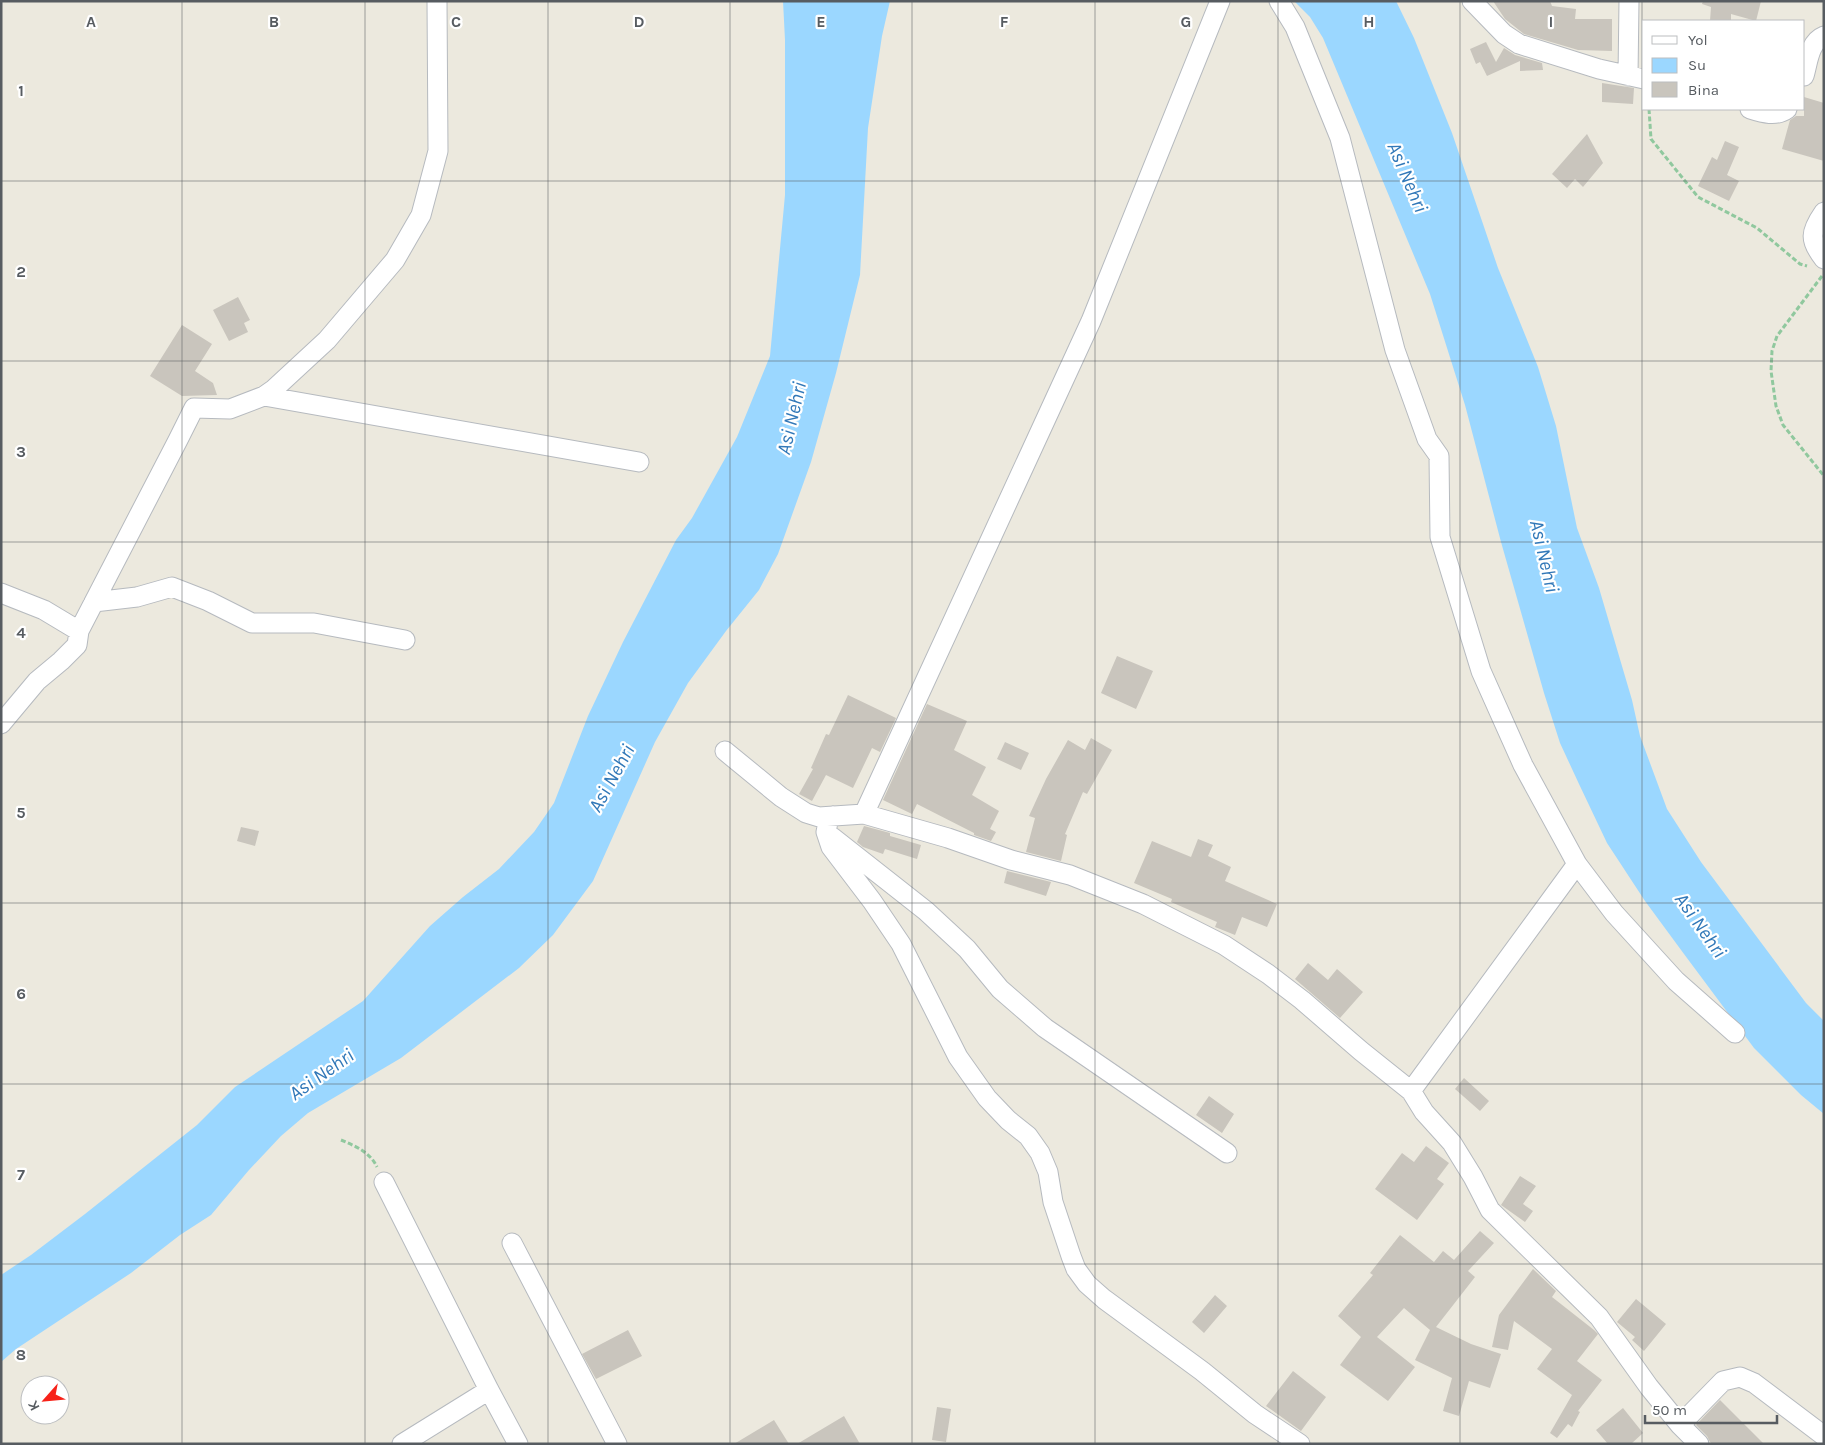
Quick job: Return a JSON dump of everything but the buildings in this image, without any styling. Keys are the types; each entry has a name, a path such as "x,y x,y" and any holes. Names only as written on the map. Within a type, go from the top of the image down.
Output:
{"street":[{"path":"1,724 37,680 61,662 77,645 79,631 194,408 230,409 264,396 274,389 327,340 395,260 421,215 438,151 437,1"},
{"path":"864,814 1092,321 1220,1"},
{"path":"1279,1 1294,27 1340,138 1395,350 1427,439 1439,456 1440,537 1481,671 1523,765 1576,864 1614,913 1676,981 1735,1033"},
{"path":"1472,1 1504,34 1519,44 1636,78 1628,1"},
{"path":"1805,73 1816,40 1824,36"},
{"path":"1754,110 1778,114 1786,110"},
{"path":"1820,264 1812,237 1815,224 1824,212"},
{"path":"264,396 640,462"},
{"path":"94,602 137,596 172,587 208,601 252,623 314,623 404,640"},
{"path":"1,593 44,610 79,631"},
{"path":"725,750 781,797 806,813 819,816 829,824 967,948 1000,989 1045,1028 1227,1153"},
{"path":"829,824 864,814 948,838 1011,860 1070,875 1143,904 1224,945 1275,979 1411,1091 1424,1112 1452,1144 1473,1177 1490,1210 1599,1317 1649,1387 1689,1437 1723,1381 1740,1377 1754,1384 1824,1436"},
{"path":"829,824 831,847 872,901 901,944 958,1057 987,1098 1008,1120 1028,1136 1040,1153 1048,1172 1053,1202 1071,1256 1076,1269 1087,1284 1104,1299 1202,1371 1255,1414 1300,1444"},
{"path":"1411,1091 1576,864"},
{"path":"384,1182 518,1444"},
{"path":"512,1244 617,1444"},
{"path":"402,1444 489,1390"}],"path":[{"path":"1649,110 1651,139 1698,197 1757,228 1800,264 1820,264"},
{"path":"1824,274 1776,336 1772,351 1771,371 1776,406 1783,425 1824,476"},
{"path":"341,1140 360,1148 374,1161 384,1182"}],"water":[{"name":"Asi Nehri","path":"783,1 890,1 882,36 868,128 860,275 836,373 811,462 778,554 759,590 688,683 655,742 593,881 553,935 519,968 401,1058 308,1113 281,1136 211,1215 180,1235 131,1273 16,1349 1,1362 1,1275 85,1214 197,1125 235,1087 363,1001 430,926 499,869 534,832 554,803 588,716 623,642 676,540 692,518 737,437 770,356 785,195 785,40"},
{"name":"Asi Nehri","path":"1294,1 1396,1 1414,38 1452,133 1498,268 1538,367 1556,426 1577,528 1599,588 1632,700 1640,736 1667,809 1701,862 1806,1003 1824,1021 1824,1114 1801,1095 1754,1048 1645,901 1607,843 1560,743 1501,542 1465,405 1430,294 1323,38 1310,17"}]}
